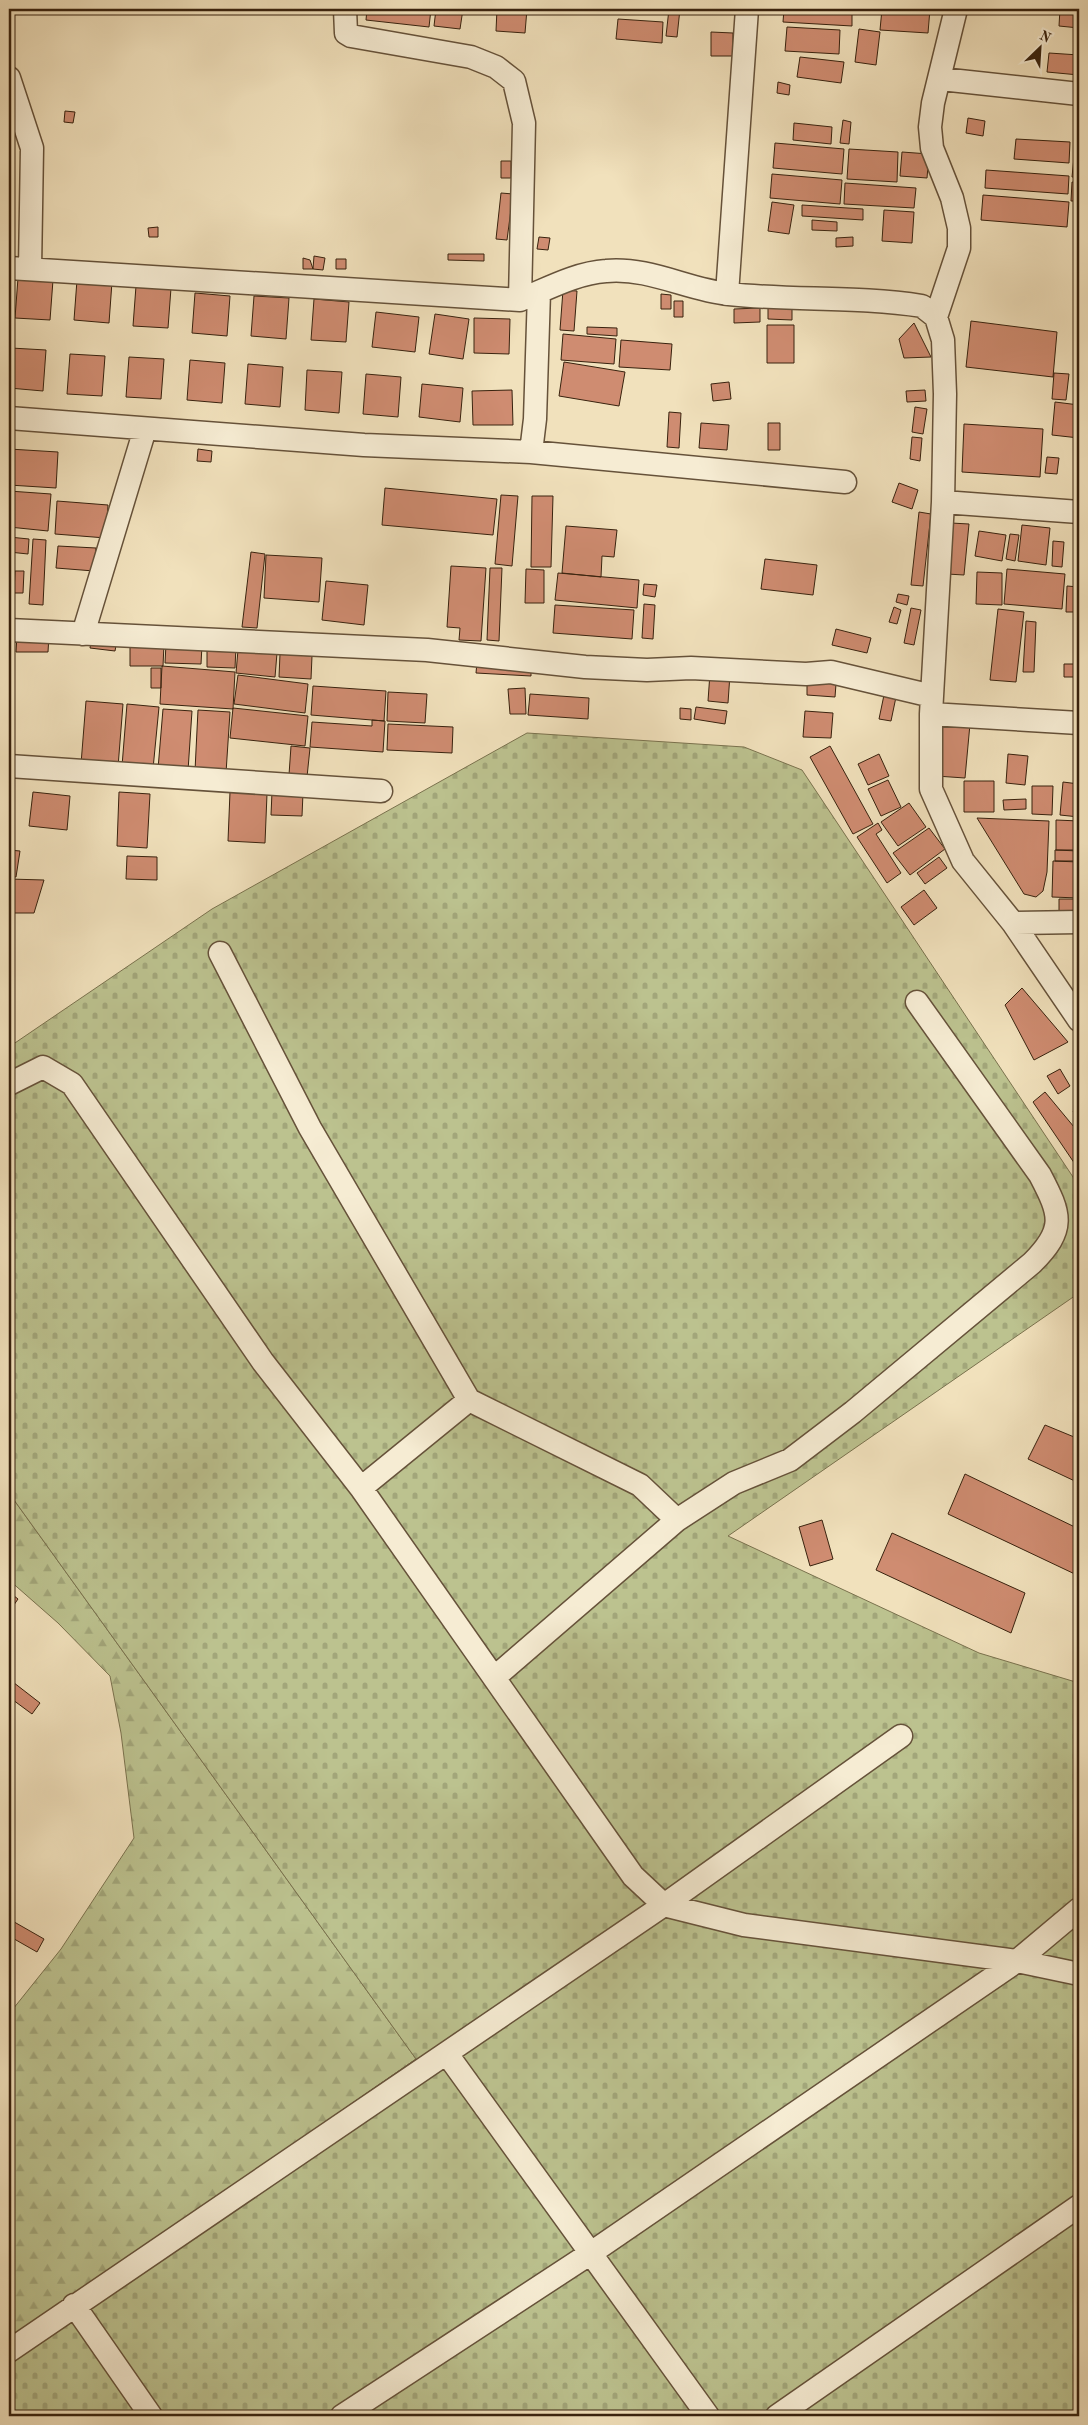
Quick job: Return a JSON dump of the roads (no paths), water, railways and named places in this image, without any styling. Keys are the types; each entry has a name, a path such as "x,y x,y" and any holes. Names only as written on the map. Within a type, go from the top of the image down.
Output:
{"street":[{"path":"345,9 346,33 351,36 471,57 496,67 514,81 524,123 535,419 531,452"},
{"path":"727,294 747,9"},
{"path":"936,317 959,248 959,228 952,198 932,148 930,127 933,103 941,79 956,9"},
{"path":"9,78 32,148 19,268 530,296 582,275 606,271 632,272 673,279 727,294 905,303 922,306 936,317 943,340 945,394 943,502 932,705 931,789 962,861 1013,923 1079,1020"},
{"path":"941,79 1079,94"},
{"path":"9,418 374,446 531,452 845,482"},
{"path":"83,634 145,429"},
{"path":"943,502 1079,512"},
{"path":"9,630 427,650 585,667 647,670 691,668 806,674 831,672 932,705 1079,722"},
{"path":"9,766 381,791"},
{"path":"1013,923 1079,922"},
{"path":"220,953 310,1128 469,1400 640,1486 677,1520"},
{"path":"495,1677 677,1520 734,1484 790,1460 861,1406 1032,1264 1050,1245 1058,1220 1053,1200 1040,1175 917,1002"},
{"path":"9,1084 43,1067 72,1084 263,1362 361,1488 633,1876 664,1905 744,1925 1017,1961 1079,1974"},
{"path":"361,1488 469,1400"},
{"path":"9,2351 664,1905 901,1736"},
{"path":"342,2416 591,2253 1017,1961 1079,1909"},
{"path":"447,2054 708,2416"},
{"path":"777,2416 1079,2206"},
{"path":"74,2305 151,2416"}]}
